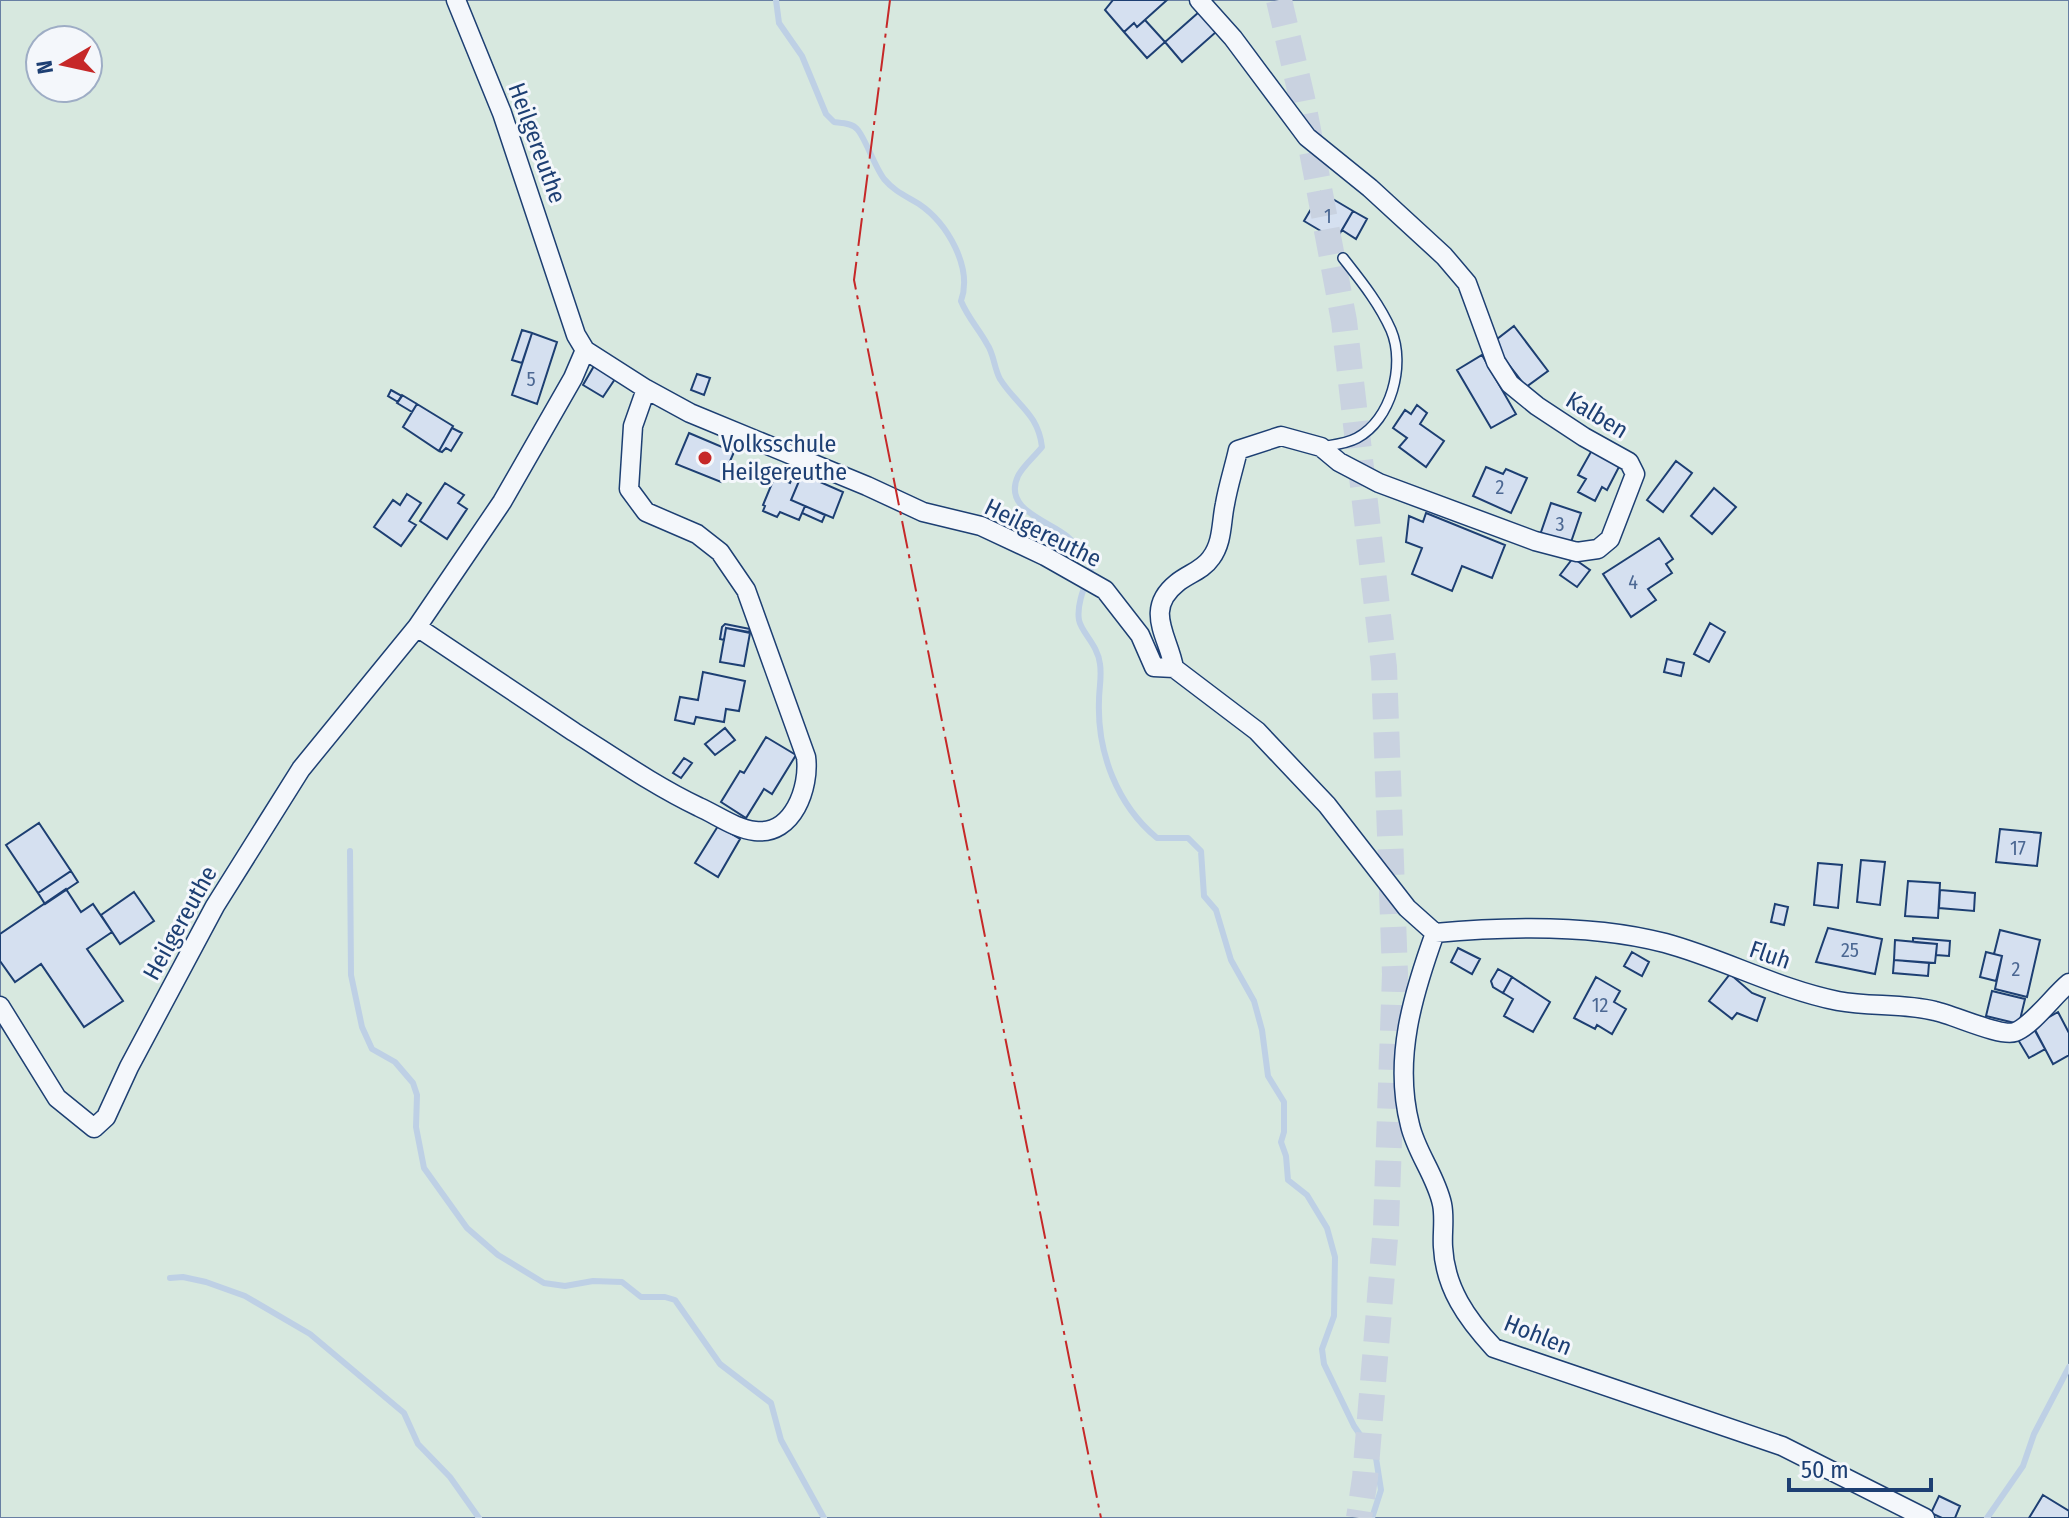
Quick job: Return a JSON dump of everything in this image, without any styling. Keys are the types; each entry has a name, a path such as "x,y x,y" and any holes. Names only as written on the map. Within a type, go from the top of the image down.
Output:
{"street":[{"name":"Heilgereuthe","path":"456,0 502,113 576,335 585,350 690,413 923,512 981,526 1045,556 1105,590 1140,635 1154,667 1174,668 1257,731 1327,805 1407,908 1435,933"},
{"name":"Kalben","path":"1174,668 1172,652 1159,626 1160,607 1174,585 1199,570 1212,557 1220,540 1238,450 1281,436 1321,447 1339,462 1379,483 1535,541 1577,552 1598,549 1610,539 1635,474 1629,462 1584,437 1510,384 1496,362 1467,283 1444,256 1370,188 1307,137 1233,38 1199,0"},
{"name":"Heilgereuthe","path":"0,1006 57,1098 94,1128 106,1117 129,1067 215,906 285,794 301,769 417,627 502,502 573,378 585,350"},
{"path":"417,627 674,796 757,832 776,828 788,821 801,797 808,772 806,757 746,590 720,552 697,534 646,512 629,489 633,426 646,389"},
{"name":"Fluh","path":"1435,933 1525,928 1620,935 1665,943 1781,985 1839,1001 1926,1009 1962,1018 1999,1034 2017,1032 2069,983"},
{"name":"Hohlen","path":"1435,933 1415,990 1405,1036 1405,1092 1410,1126 1443,1206 1443,1247 1448,1281 1472,1324 1494,1348 1782,1446 1925,1518"}],"lane":[{"path":"1321,447 1354,440 1371,429 1387,407 1395,371 1397,352 1392,332 1371,294 1343,258"}],"shaded area":[{"path":"0,0 2069,0 2069,1518 0,1518"}],"building":[{"path":"1113,0 1167,0 1137,27 1134,23 1124,32 1105,10"},
{"path":"1199,12 1216,32 1182,62 1165,42"},
{"path":"1145,20 1165,42 1147,58 1124,32 1134,23 1137,27"},
{"path":"1321,192 1353,211 1336,240 1304,221"},
{"path":"1353,211 1367,219 1356,239 1342,230"},
{"path":"1514,326 1548,371 1526,387 1492,343"},
{"path":"522,330 532,333 522,363 512,360"},
{"path":"532,333 557,342 537,404 512,395"},
{"path":"1482,355 1516,414 1491,428 1457,370"},
{"path":"594,366 615,379 603,397 583,385"},
{"path":"697,374 710,378 704,395 691,390"},
{"path":"391,390 402,396 398,402 388,396"},
{"path":"402,395 417,404 412,412 397,403"},
{"path":"417,404 453,426 439,451 403,427"},
{"path":"1417,405 1427,413 1420,424 1444,441 1426,467 1399,447 1407,438 1393,428 1405,410 1411,414"},
{"path":"452,428 462,433 451,451 446,448 439,451"},
{"name":"Volksschule Heilgereuthe","path":"689,433 734,452 721,482 676,464"},
{"path":"1592,450 1620,465 1607,490 1602,487 1595,501 1578,492 1586,479 1578,475"},
{"path":"1676,461 1692,473 1663,512 1647,500"},
{"path":"1486,467 1503,474 1506,469 1527,478 1511,513 1473,496"},
{"path":"795,472 802,474 791,500 805,506 799,520 780,512 777,517 763,511 775,476 790,483"},
{"path":"802,474 843,492 833,518 791,500"},
{"path":"445,483 464,495 458,503 467,509 447,539 420,521"},
{"path":"1714,488 1736,507 1712,534 1691,516"},
{"path":"407,494 421,503 409,521 416,525 401,546 374,527 393,500 400,505"},
{"path":"1551,503 1581,513 1571,542 1540,535"},
{"path":"805,506 825,515 822,522 802,513"},
{"path":"1426,513 1505,545 1492,578 1462,566 1452,591 1412,574 1422,548 1406,542 1409,516 1423,522"},
{"path":"1659,538 1673,559 1666,564 1672,573 1648,589 1656,600 1631,617 1603,574"},
{"path":"1573,558 1590,570 1577,587 1560,575"},
{"path":"1710,623 1725,632 1709,662 1694,654"},
{"path":"725,624 750,629 749,632 726,628 724,640 720,639"},
{"path":"726,628 750,633 744,666 720,662"},
{"path":"1667,659 1684,663 1681,676 1664,672"},
{"path":"703,672 745,681 739,711 726,709 724,722 696,717 694,724 675,720 680,697 698,700"},
{"path":"725,728 735,740 715,755 705,744"},
{"path":"766,737 796,755 772,794 764,789 746,818 721,802 740,771 744,773"},
{"path":"684,758 692,763 681,778 673,773"},
{"path":"39,823 71,871 38,893 6,845"},
{"path":"718,826 740,839 718,877 695,863"},
{"path":"2000,829 2041,833 2037,866 1996,862"},
{"path":"1861,860 1885,862 1880,905 1857,902"},
{"path":"1818,863 1842,865 1838,908 1814,905"},
{"path":"71,871 78,882 45,904 38,893"},
{"path":"1908,881 1940,883 1938,918 1905,916"},
{"path":"66,889 81,912 93,904 112,932 87,949 123,1001 84,1027 41,964 15,982 0,961 0,934"},
{"path":"1940,890 1975,893 1974,911 1939,908"},
{"path":"134,892 154,921 120,944 101,915"},
{"path":"1775,904 1788,907 1784,925 1771,922"},
{"path":"1828,928 1882,939 1875,974 1816,962"},
{"path":"2000,930 2040,940 2027,997 1995,989 2002,956 1994,954"},
{"path":"1913,938 1950,941 1949,956 1936,955 1937,944 1913,942"},
{"path":"1895,940 1937,944 1935,963 1894,960"},
{"path":"1458,948 1480,959 1472,974 1451,962"},
{"path":"1632,952 1649,962 1642,976 1624,966"},
{"path":"1986,952 2002,956 1996,981 1980,977"},
{"path":"1894,960 1929,963 1928,976 1893,973"},
{"path":"1498,969 1512,977 1503,993 1493,987 1491,981"},
{"path":"1730,974 1752,993 1765,998 1757,1021 1737,1013 1732,1019 1709,1001"},
{"path":"1512,977 1550,1002 1533,1032 1504,1016 1513,999 1503,993"},
{"path":"1596,977 1620,991 1614,1002 1626,1009 1612,1034 1597,1025 1595,1029 1574,1018"},
{"path":"1992,991 2025,999 2019,1024 1986,1016"},
{"path":"2058,1012 2069,1033 2069,1055 2053,1064 2033,1026"},
{"path":"2034,1029 2045,1049 2029,1058 2017,1038"},
{"path":"2043,1495 2069,1511 2069,1518 2029,1518"},
{"path":"1939,1496 1960,1506 1955,1518 1942,1518 1931,1513"}],"waterway":[{"path":"776,0 779,23 802,56 826,114 834,122 850,124 857,129 884,179 929,212 948,234 963,274 961,301 989,348 1000,379 1031,418 1040,435 1042,447 1018,476 1015,488 1017,498 1030,513 1072,540 1092,566 1078,613 1080,625 1100,664 1099,720 1106,758 1121,794 1143,825 1157,838 1188,838 1201,851 1204,896 1216,910 1231,960 1254,1001 1262,1030 1268,1076 1284,1102 1281,1142 1288,1180 1307,1195 1327,1228 1335,1257 1334,1316 1322,1349 1324,1364 1354,1426 1376,1458 1381,1490 1372,1518"},
{"path":"350,851 351,975 362,1027 372,1049 395,1062 413,1083 417,1095 416,1127 424,1168 467,1228 498,1255 544,1283 565,1286 593,1281 622,1282 641,1297 675,1300 720,1364 771,1403 781,1440 824,1518"},
{"path":"170,1278 183,1277 206,1282 245,1296 310,1334 404,1413 418,1444 450,1477 479,1518"},
{"path":"1987,1518 2023,1466 2034,1434 2069,1367"}],"tunnel":[{"path":"1279,0 1302,98 1344,321 1384,667 1395,974 1386,1226 1359,1518"}],"power":[{"path":"890,0 854,280 1101,1518"}],"place":[{"name":"Volksschule Heilgereuthe","path":"705,458"}]}
